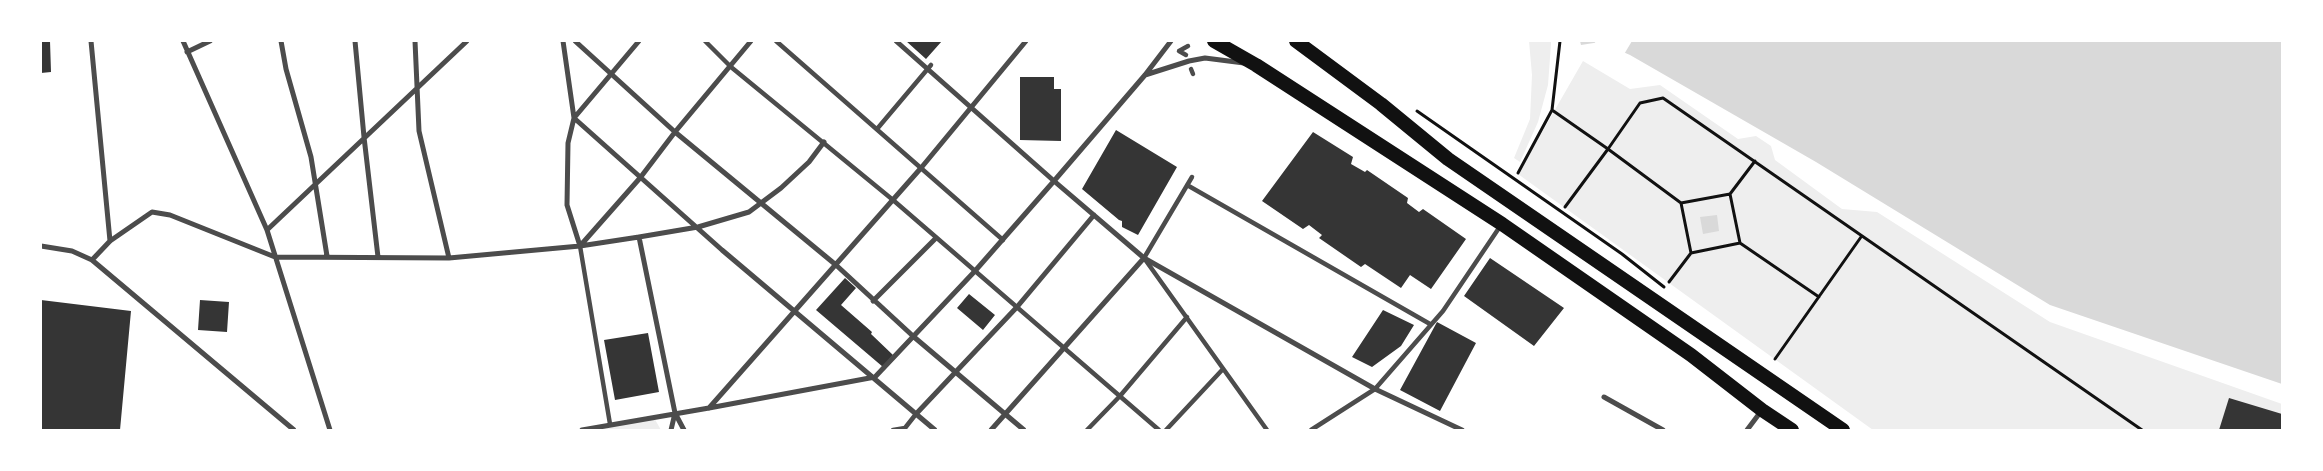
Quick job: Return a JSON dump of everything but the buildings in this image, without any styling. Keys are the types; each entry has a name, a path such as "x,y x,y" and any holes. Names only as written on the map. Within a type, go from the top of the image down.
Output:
{"highway":[{"path":"1214,41 1256,65 1502,224 1691,355 1762,410 1792,430"},
{"path":"1296,41 1373,98 1448,159 1843,430"}],"street":[{"path":"92,41 110,241"},
{"path":"183,41 267,230 330,430"},
{"path":"187,52 210,41"},
{"path":"281,41 311,157 327,256"},
{"path":"355,41 378,257"},
{"path":"415,41 419,130 449,258"},
{"path":"267,230 467,41"},
{"path":"563,41 574,118 568,143 567,205 580,246 610,424"},
{"path":"575,41 675,132 836,265 914,338 1024,430"},
{"path":"574,118 639,41"},
{"path":"705,41 731,67 893,200 1159,430"},
{"path":"580,246 640,178 675,132 751,41"},
{"path":"776,41 1003,240"},
{"path":"896,41 929,67 971,109 1144,258 1375,389 1462,430"},
{"path":"709,408 921,168 1026,41"},
{"path":"582,430 875,377 914,338 1003,240 1145,75 1171,41"},
{"path":"1186,55 1179,51 1188,46"},
{"path":"1145,75 1205,58 1256,65"},
{"path":"877,129 929,67"},
{"path":"574,118 640,178 935,430"},
{"path":"92,260 110,241 152,212 170,215 275,257 449,258 580,246 639,237 698,227 749,212 781,188 809,162 824,142"},
{"path":"991,430 1144,258 1192,176"},
{"path":"1187,185 1430,324"},
{"path":"893,430 905,428 954,371 1017,307 1094,216"},
{"path":"1311,430 1375,389 1443,311 1502,224"},
{"path":"639,237 675,413 684,430"},
{"path":"873,301 936,238"},
{"path":"41,246 72,251 92,260 294,430"},
{"path":"1144,258 1267,430"},
{"path":"1087,430 1120,396 1186,317"},
{"path":"1166,430 1223,369"},
{"path":"1604,397 1663,430"},
{"path":"1747,430 1762,410"},
{"path":"671,430 675,413"}],"path":[{"path":"1518,173 1552,110 1560,41"},
{"path":"1566,207 1640,103 1663,98 2142,430"},
{"path":"1415,110 1622,254 1666,288"},
{"path":"1552,110 1681,204 1691,253"},
{"path":"1681,204 1730,194 1755,161"},
{"path":"1730,194 1740,243 1819,297"},
{"path":"1775,359 1861,237"},
{"path":"1669,282 1691,253 1740,243"}],"shaded area":[{"path":"1529,41 1551,41 1548,85 1538,122 1520,162 1514,158 1530,119 1532,75"},
{"path":"1580,41 2282,41 2282,384 2050,305 1816,162 1630,55 1600,42 1581,45"},
{"path":"1583,61 1630,89 1660,85 1738,139 1756,136 1771,146 1775,160 1842,209 1877,212 2050,322 2282,404 2282,430 1873,430 1518,174"},
{"path":"1717,215 1719,231 1703,234 1700,217"},
{"path":"653,416 661,430 583,430"}],"pier":[{"path":"1596,41 1632,41 1623,56 1600,45 1593,46"}]}
